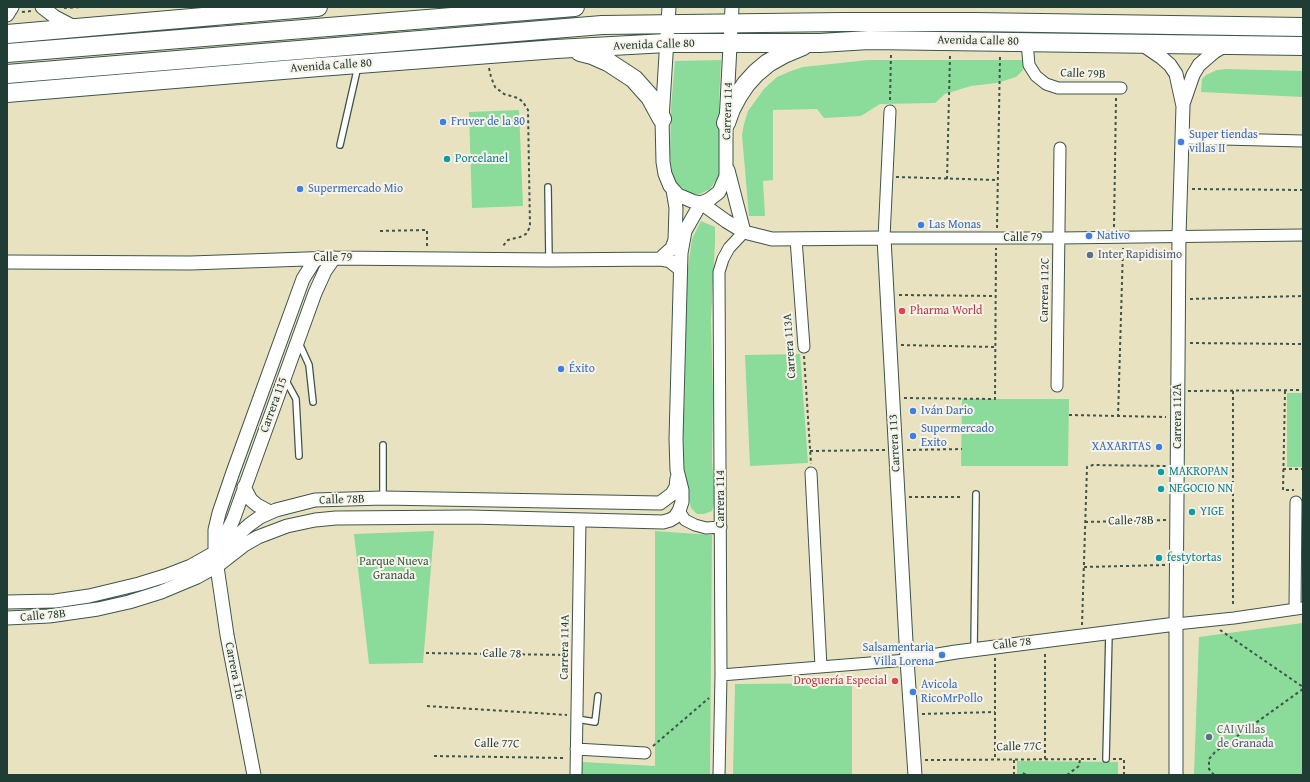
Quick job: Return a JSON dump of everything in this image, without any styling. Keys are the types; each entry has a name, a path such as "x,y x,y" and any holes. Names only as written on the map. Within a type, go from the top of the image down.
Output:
{"highway":[{"path":"7,34 318,7"},
{"path":"7,53 575,7"},
{"name":"Avenida Calle 80","path":"7,74 602,26 669,15 732,15 975,22 1303,27"},
{"name":"Avenida Calle 80","path":"7,93 359,64 667,43 820,43 891,40 1303,46"},
{"path":"726,123 738,96 756,73 768,63 784,54 802,47 820,43"},
{"path":"556,50 574,50 592,55 624,71 642,88 657,108 662,119"},
{"path":"7,84 32,92"}],"street":[{"path":"7,15 12,7"},
{"path":"42,7 55,17 76,28"},
{"path":"660,259 672,248 675,240 676,208 673,190 665,174 663,162 662,119 669,15"},
{"name":"Carrera 114","path":"701,202 710,200 719,192 726,176 726,123 732,15"},
{"name":"Calle 79B","path":"1027,42 1029,65 1036,76 1046,84 1058,88 1119,88"},
{"name":"Carrera 112A","path":"1140,43 1170,65 1176,74 1183,106 1179,236 1176,775"},
{"name":"Carrera 112A","path":"1183,106 1193,75 1199,65 1214,52 1227,45"},
{"name":"Carrera 113","path":"890,111 884,238 907,660 912,714 915,775"},
{"path":"1183,138 1303,141"},
{"name":"Carrera 112C","path":"1057,386 1060,148"},
{"path":"727,169 744,232"},
{"path":"673,190 685,198 701,202 685,231 682,241 679,268 676,440 677,470 682,490 682,502 679,511 685,520 695,525 706,528 721,527"},
{"name":"Calle 79","path":"701,202 726,221 744,232 772,239 1303,235"},
{"name":"Carrera 114","path":"719,775 721,680 721,527 719,272 723,259 729,248 744,232"},
{"name":"Carrera 113A","path":"796,239 804,347"},
{"name":"Calle 79","path":"7,262 191,263 318,258 499,260 660,259"},
{"name":"Carrera 115","path":"217,566 215,552 215,530 219,513 303,279 318,258"},
{"name":"Carrera 115","path":"215,552 228,532 315,293 327,267 334,258"},
{"path":"288,259 297,268 303,279"},
{"path":"660,259 670,261 679,268"},
{"name":"Calle 78B","path":"7,602 55,601 89,596 176,573 223,548 249,525 270,512 315,500 383,498 660,502 672,494 676,487 677,470"},
{"path":"811,473 821,667"},
{"path":"244,487 251,500 270,512"},
{"path":"1296,502 1299,609"},
{"name":"Calle 78B","path":"7,618 32,618 77,613 128,602 176,587 197,578 217,566 250,541 258,537 287,526 315,520 336,518 470,517 663,522 675,517 679,511"},
{"name":"Carrera 114A","path":"576,775 580,520"},
{"name":"Carrera 116","path":"217,566 227,635 254,775"},
{"name":"Calle 78","path":"721,680 821,667 907,660 974,649 1299,609"},
{"path":"576,749 645,753"}],"lane":[{"path":"340,145 359,64"},
{"path":"548,186 549,260"},
{"path":"298,340 309,365 313,402"},
{"path":"284,377 296,399 299,456"},
{"path":"383,445 383,498"},
{"path":"974,649 976,494"},
{"path":"1106,759 1109,632"},
{"path":"577,719 595,722 598,696"}],"path":[{"path":"65,8 82,7"},
{"path":"890,111 891,40"},
{"path":"947,178 950,41"},
{"path":"892,398 995,399 996,238 1000,42"},
{"path":"487,55 491,77 495,87 504,94 518,98 523,102 528,110 530,227 526,234 508,240 501,248 499,260"},
{"path":"1118,417 1119,88"},
{"path":"887,176 998,180"},
{"path":"1181,189 1303,190"},
{"path":"380,231 427,230 427,259"},
{"path":"887,295 996,296"},
{"path":"1179,299 1303,296"},
{"path":"1178,343 1303,344"},
{"path":"890,344 995,347"},
{"name":"Carrera 113A","path":"804,347 810,451"},
{"path":"1178,391 1303,390"},
{"path":"1233,391 1234,618"},
{"path":"1285,391 1283,490 1296,490"},
{"path":"1069,415 1178,417"},
{"path":"1082,636 1087,467 1092,465 1138,465 1146,467 1178,466"},
{"path":"1283,469 1303,469"},
{"path":"898,497 960,497"},
{"name":"Calle 78B","path":"1085,522 1177,520"},
{"path":"1084,567 1177,564"},
{"path":"1207,621 1303,688 1215,752 1209,759 1209,769 1214,775"},
{"path":"1045,640 1045,759"},
{"path":"995,647 995,760"},
{"name":"Calle 78","path":"426,654 578,655"},
{"path":"645,753 715,692 721,680"},
{"path":"427,706 566,715"},
{"path":"912,714 995,712"},
{"name":"Calle 77C","path":"434,756 560,758"},
{"path":"1067,775 1079,766 1080,759"},
{"name":"Calle 77C","path":"914,760 1124,759 1124,775"},
{"path":"1014,760 1014,775"}],"green space":[{"path":"721,60 719,101 719,176 710,189 700,194 690,194 676,183 672,174 670,155 671,108 675,61"},
{"path":"868,60 1023,60 1023,70 1016,77 997,83 971,86 945,94 935,103 880,104 861,116 824,118 817,109 773,110 773,180 763,181 765,216 749,216 742,135 748,111 764,89 777,77 803,67"},
{"path":"1217,70 1303,71 1303,97 1201,92 1202,79 1206,75"},
{"path":"519,110 523,206 472,208 469,112"},
{"path":"701,221 715,227 711,320 713,396 712,461 715,499 712,511 704,514 697,514 691,508 689,499 684,466 683,430 685,391 686,283 692,239"},
{"path":"800,354 808,463 750,466 745,355"},
{"path":"1287,393 1303,393 1303,467 1287,467"},
{"path":"962,399 1069,399 1068,466 961,466"},
{"name":"Parque Nueva Granada","path":"434,531 423,663 369,664 354,534"},
{"path":"655,531 712,535 710,775 582,775 582,762 655,766"},
{"path":"1303,623 1303,775 1194,775 1199,637"},
{"path":"852,683 852,775 733,775 735,684"},
{"path":"1017,761 1118,762 1118,775 1017,775"}],"place":[{"name":"Fruver de la 80","path":"443,122"},
{"name":"Super tiendas villas II","path":"1181,142"},
{"name":"Porcelanel","path":"447,159"},
{"name":"Supermercado Mio","path":"300,189"},
{"name":"Las Monas","path":"921,225"},
{"name":"Nativo","path":"1089,236"},
{"name":"Inter Rapidisimo","path":"1090,255"},
{"name":"Pharma World","path":"902,311"},
{"name":"Éxito","path":"561,369"},
{"name":"Iván Dario","path":"913,411"},
{"name":"Supermercado Exito","path":"913,436"},
{"name":"XAXARITAS","path":"1159,447"},
{"name":"MAKROPAN","path":"1161,472"},
{"name":"NEGOCIO NN","path":"1161,489"},
{"name":"YIGE","path":"1192,512"},
{"name":"festytortas","path":"1159,558"},
{"name":"Salsamentaria Villa Lorena","path":"942,655"},
{"name":"Droguería Especial","path":"895,681"},
{"name":"Avicola RicoMrPollo","path":"913,692"},
{"name":"CAI Villas de Granada","path":"1209,737"}]}
